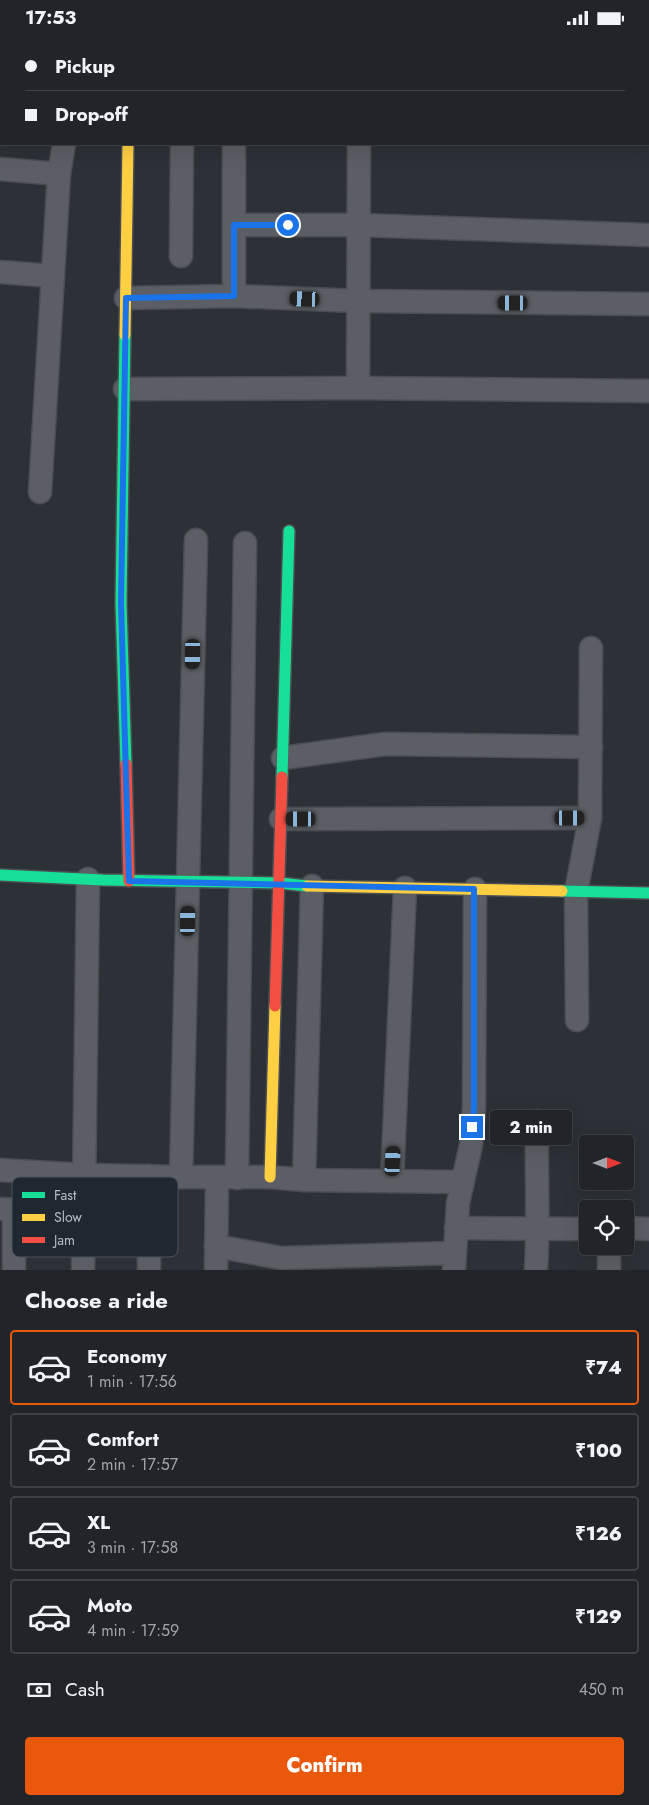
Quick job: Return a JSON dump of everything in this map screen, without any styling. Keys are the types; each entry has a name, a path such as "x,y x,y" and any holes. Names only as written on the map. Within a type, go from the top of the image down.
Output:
{"street":[{"path":"40,491 59,174 64,145"},
{"path":"128,145 121,603 129,881"},
{"path":"181,257 182,145"},
{"path":"234,145 234,296"},
{"path":"358,388 359,145"},
{"path":"0,169 59,174"},
{"path":"234,225 359,225 649,235"},
{"path":"0,272 53,276"},
{"path":"126,298 234,296 358,301 649,304"},
{"path":"125,389 358,388 649,391"},
{"path":"270,1177 289,531"},
{"path":"181,1177 196,540"},
{"path":"216,1270 216,1246 227,1178 241,883 245,543"},
{"path":"577,1020 576,892 590,818 591,648"},
{"path":"283,758 385,743 591,747"},
{"path":"281,819 590,818"},
{"path":"0,875 129,881 649,893"},
{"path":"84,1175 88,879"},
{"path":"304,1180 312,886"},
{"path":"392,1181 406,888"},
{"path":"216,1246 281,1258 454,1261 462,1182 471,1145 474,1108 474,889"},
{"path":"536,1121 536,1179 539,1230 536,1270"},
{"path":"0,1170 149,1177 270,1177 304,1180 462,1182"},
{"path":"7,1210 12,1253"},
{"path":"456,1228 579,1229"},
{"path":"634,1228 649,1229"},
{"path":"608,1270 609,1255"},
{"path":"12,1257 14,1270"},
{"path":"83,1257 83,1270"},
{"path":"149,1257 149,1270"}],"traffic: fast":[{"path":"125,335 121,603 126,764"},
{"path":"282,777 289,531"},
{"path":"0,875 103,880 280,883 307,886"},
{"path":"562,891 649,893"}],"traffic: slow":[{"path":"125,335 128,145"},
{"path":"307,886 562,891"},
{"path":"270,1177 275,1006"}],"traffic: jam":[{"path":"126,764 129,881"},
{"path":"275,1006 282,777"}],"route":[{"path":"288,225 234,225 234,296 126,298 121,603 129,881 280,883 312,886 474,889 474,1108 472,1127"}]}
